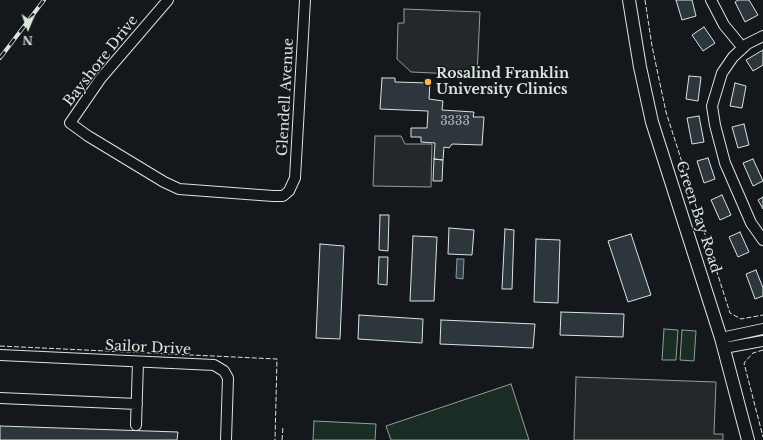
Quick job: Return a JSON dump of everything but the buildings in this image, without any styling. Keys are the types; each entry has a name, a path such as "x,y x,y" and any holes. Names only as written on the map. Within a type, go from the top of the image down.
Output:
{"main road":[{"name":"Green Bay Road","path":"629,0 640,67 652,122 723,343 748,440"}],"street":[{"name":"Bayshore Drive","path":"168,0 101,78 70,123 164,182 179,189 273,196 283,196 287,193"},
{"name":"Glendell Avenue","path":"287,193 292,189 296,178 305,0"},
{"path":"710,0 724,25 743,48"},
{"path":"763,36 743,48 733,57 722,73 712,106 715,125 725,163 751,223 763,240"},
{"path":"723,343 763,329"},
{"path":"723,343 763,341"},
{"name":"Sailor Drive","path":"0,355 214,365 224,371 228,378 226,440"},
{"path":"136,425 138,362"},
{"path":"0,398 137,404"}],"green space":[{"path":"664,329 678,330 676,360 662,360"},
{"path":"682,330 696,331 694,361 680,360"},
{"path":"511,384 529,440 391,440 386,426"},
{"path":"314,421 376,424 375,440 313,440"}],"shaded area":[{"path":"404,9 480,12 477,75 411,72 397,59 398,23 404,23"},
{"path":"375,136 401,136 405,144 432,144 431,187 373,186"},
{"path":"576,377 716,382 714,434 723,434 723,440 574,440"}],"water":[{"path":"457,259 464,259 463,279 456,278"}],"railway":[{"path":"0,58 44,0"}],"fence":[{"path":"645,0 652,46 666,112 730,313 741,319 763,315"},
{"path":"0,346 277,359 275,440"},
{"path":"763,350 753,353 744,363 763,437"},
{"path":"282,440 283,426"}],"place":[{"name":"Rosalind Franklin University Clinics","path":"428,82"}]}
